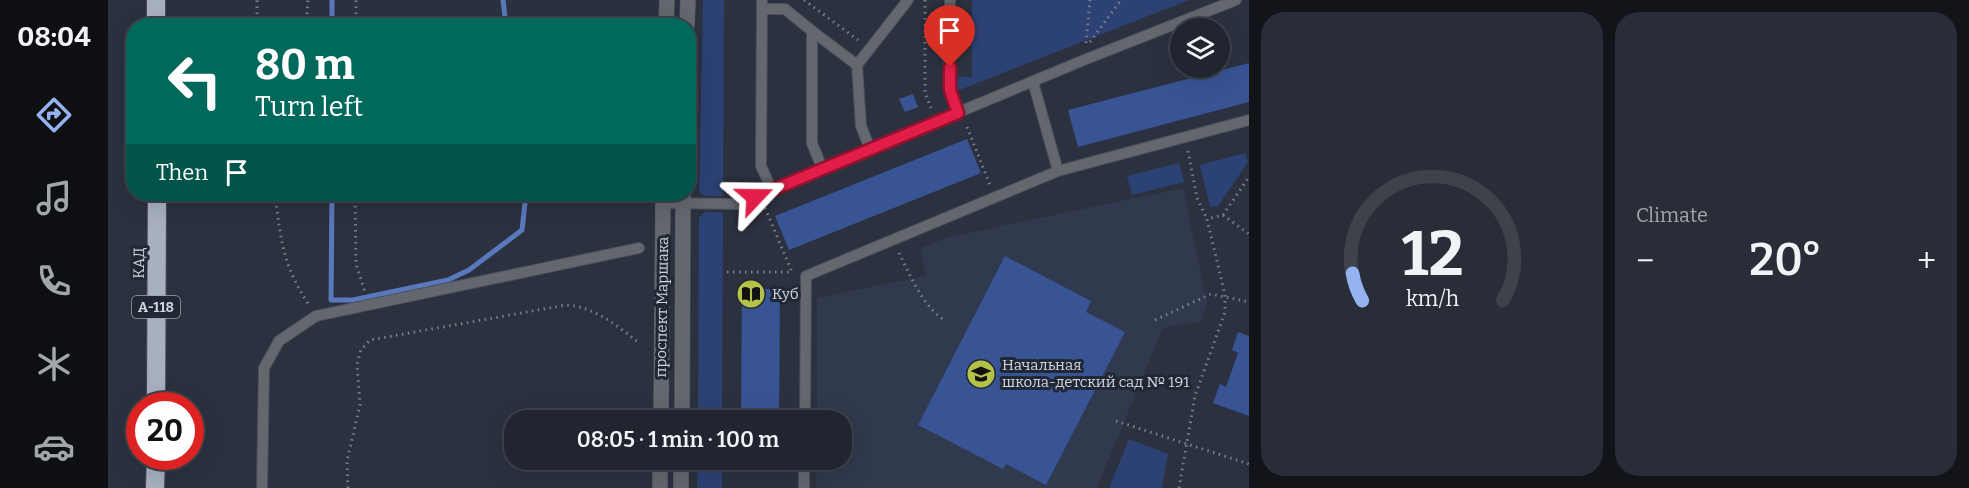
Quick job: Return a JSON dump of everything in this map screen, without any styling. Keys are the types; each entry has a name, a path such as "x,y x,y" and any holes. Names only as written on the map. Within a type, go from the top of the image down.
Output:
{"highway":[{"path":"156,0 156,18"},
{"name":"КАД","path":"156,392 157,201"},
{"path":"155,488 156,470"}],"street":[{"path":"666,18 667,0"},
{"path":"687,18 688,0"},
{"name":"проспект Маршака","path":"661,410 663,201"},
{"name":"проспект Маршака","path":"682,410 683,201"},
{"path":"660,470 660,488"},
{"path":"681,470 681,488"}],"lane":[{"path":"870,149 861,126 857,65 908,0"},
{"path":"950,0 950,90 958,113"},
{"path":"696,200 738,204 1236,0"},
{"path":"772,190 761,166 762,4 785,9 857,65"},
{"path":"812,31 812,142 822,168"},
{"path":"1033,82 1058,171"},
{"path":"805,410 806,276 1058,171 1249,120"},
{"path":"262,488 264,368 279,341 316,316 639,248"},
{"path":"804,470 804,488"}],"path":[{"path":"257,0 257,18"},
{"path":"307,18 308,0"},
{"path":"356,0 356,18"},
{"path":"804,0 858,40"},
{"path":"925,0 925,93 937,121"},
{"path":"1090,0 1086,48 1121,0"},
{"path":"967,127 995,198"},
{"path":"1179,488 1196,396 1225,312 1225,295 1207,219 1197,198 1185,136"},
{"path":"1207,219 1222,216 1249,177"},
{"path":"276,201 282,250 290,274 316,316"},
{"path":"355,201 356,264 370,305"},
{"path":"765,208 792,272"},
{"path":"1222,216 1249,234"},
{"path":"893,241 912,279 938,316 946,321"},
{"path":"727,272 792,272 806,276"},
{"path":"1155,320 1211,294 1225,295 1249,302"},
{"path":"348,488 347,461 360,405 357,364 361,350 370,340 566,305 580,306 604,317 638,342"},
{"path":"1116,421 1249,464"}],"shaded area":[{"path":"703,0 724,0 723,196 705,196 699,192"},
{"path":"972,0 1189,0 957,89 958,77 972,77"},
{"path":"1245,153 1248,162 1218,206 1210,207 1200,165"},
{"path":"1179,163 1184,182 1132,195 1127,176"},
{"name":"Начальная школа-детский сад № 191","path":"1183,188 1207,302 1201,321 1163,328 1097,488 816,488 816,470 852,470 852,410 817,410 817,298 926,276 920,248 949,237"},
{"path":"705,212 723,212 722,410 698,410 699,217"},
{"path":"1129,439 1168,454 1162,488 1109,488"},
{"path":"698,470 722,470 722,488 697,488"}],"building":[{"path":"1249,63 1249,102 1078,147 1068,110 1191,78 1230,78 1230,68"},
{"path":"913,94 918,107 905,112 899,99"},
{"path":"967,139 981,173 789,250 775,216"},
{"path":"1005,256 1091,301 1086,312 1125,332 1046,485 1006,464 1003,469 918,425"},
{"path":"742,289 780,289 779,410 741,410"},
{"path":"1238,332 1249,336 1249,416 1213,403 1220,384 1226,387 1238,353 1232,350"}],"waterway":[{"path":"332,0 332,18"},
{"path":"503,0 505,18"},
{"path":"332,201 331,300 353,300 448,280 469,270 522,230 525,201"}],"place":[{"name":"Куб","path":"751,294"},
{"name":"Начальная школа-детский сад № 191","path":"981,374"}],"route":[{"path":"755,197 958,113 950,90 950,67"}]}
